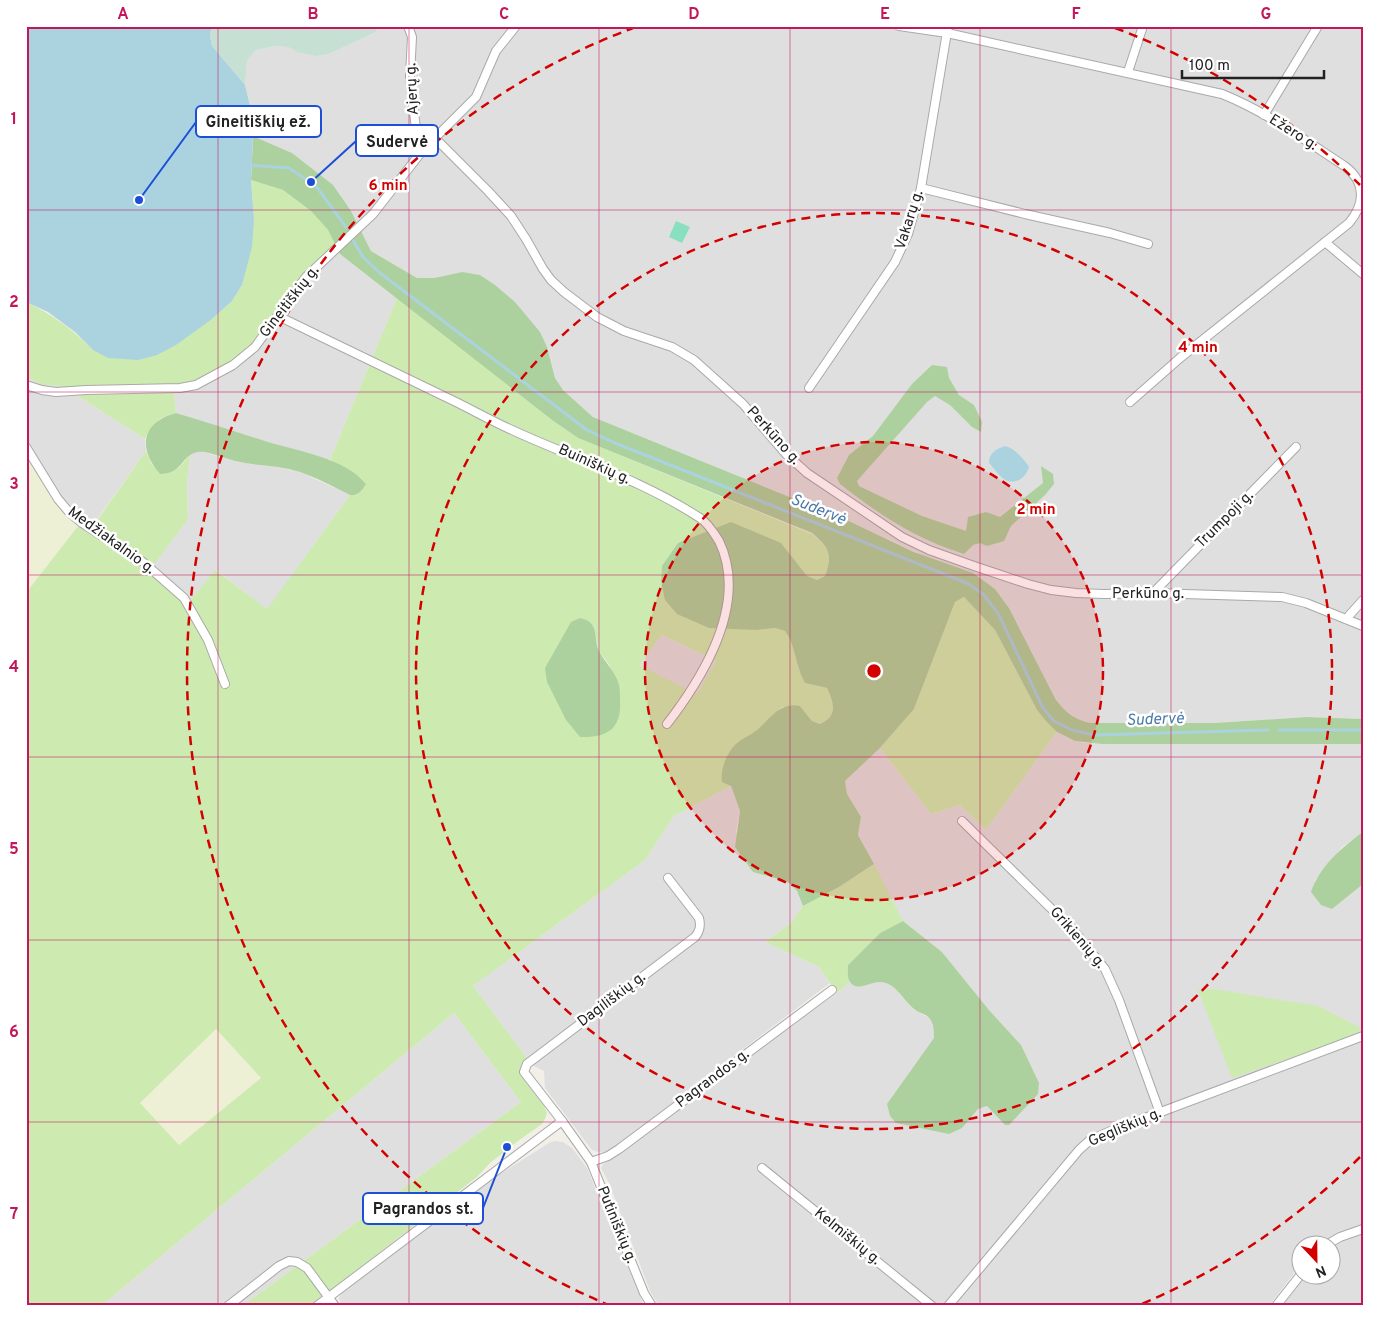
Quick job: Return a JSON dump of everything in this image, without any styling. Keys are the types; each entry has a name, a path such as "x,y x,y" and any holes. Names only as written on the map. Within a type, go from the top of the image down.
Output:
{"street":[{"name":"Ajerų g.","path":"408,26 412,37 410,76 417,138 419,146 423,150"},
{"name":"Gineitiškių g.","path":"26,385 56,392 180,388 196,385 233,365 248,353 306,277 373,214 423,150 476,97 496,51 516,26"},
{"name":"Ežero g.","path":"899,26 947,30 1222,94 1264,114 1346,166 1361,183 1361,199 1354,216 1348,223 1180,358 1130,402"},
{"path":"1128,72 1142,26"},
{"path":"1264,114 1318,26"},
{"name":"Vakarų g.","path":"809,388 895,262 908,234 921,188 947,30"},
{"name":"Perkūno g.","path":"435,138 511,216 543,269 564,292 597,317 624,331 672,347 694,360 743,404 786,454 807,472 895,533 929,550 1028,584 1076,593 1153,593 1294,598 1363,626"},
{"path":"921,188 1025,214 1110,232 1148,244"},
{"path":"1325,242 1363,274"},
{"name":"Buiniškių g.","path":"278,316 513,430 594,464 702,519 718,541 725,557 729,576 726,603 717,640 706,664 694,687 667,724"},
{"name":"Medžiakalnio g.","path":"26,447 58,499 69,512 82,523 143,562 184,598 208,640 225,684"},
{"name":"Trumpoji g.","path":"1153,593 1296,447"},
{"path":"1346,619 1363,600"},
{"name":"Grikienių g.","path":"962,821 1073,930 1105,969 1119,1000 1160,1113"},
{"name":"Dagiliškių g.","path":"562,1121 524,1072 526,1067 535,1058 695,937 699,932 701,924 699,918 668,878"},
{"name":"Pagrandos g.","path":"591,1162 608,1156 832,990"},
{"name":"Gegliškių g.","path":"948,1306 1079,1150 1090,1140 1363,1036"},
{"path":"317,1306 562,1121"},
{"name":"Putiniškių g.","path":"562,1121 591,1162 644,1292 652,1306"},
{"name":"Kelmiškių g.","path":"762,1168 932,1306"},
{"path":"1342,1236 1363,1229"},
{"path":"228,1306 279,1266 289,1261 297,1262 307,1268 335,1306"},
{"path":"1276,1306 1293,1284"}],"shaded area":[{"path":"381,26 1363,26 1363,719 1307,717 1214,723 1092,723 1080,721 1067,712 1056,700 1009,608 995,589 851,522 593,417 563,390 555,378 547,347 462,272 434,278 417,278 371,251 364,237 292,153 253,136 252,114 245,85 247,61 256,50 275,46 288,47 299,53 317,56 329,54 374,33"},
{"path":"336,245 340,254 397,298 330,460 269,443 176,413 173,385 259,338 308,270"},
{"path":"26,377 43,385 62,386 145,439 146,451 87,533 69,519 59,508 26,457"},
{"path":"200,451 238,462 262,464 300,472 350,495 267,610 216,570 191,600 152,566 188,519 187,482 190,454"},
{"path":"662,635 716,661 697,695 638,665"},
{"path":"1057,732 1075,741 1085,743 1363,744 1363,832 1342,847 1314,882 1360,886 1363,884 1363,1224 1340,1234 1292,1234 1292,1276 1269,1306 659,1306 650,1291 609,1183 601,1168 603,1164 618,1155 837,993 850,981 857,987 875,982 884,982 895,988 914,1010 930,1018 934,1029 934,1038 962,1128 978,1109 987,1106 1005,1125 1021,1045 989,1010 942,952 903,921 858,835 861,817 846,794 845,781 880,748 931,814 960,805 986,830"},
{"path":"731,786 740,811 736,832 753,872 788,882 797,891 803,906 791,923 765,942 819,967 830,983 613,1148 605,1152 592,1150 545,1088 544,1071 532,1065 473,986 645,860 674,816"},
{"path":"454,1013 521,1102 242,1306 101,1306"},
{"path":"555,1141 563,1142 572,1148 587,1168 644,1306 341,1306 339,1298 342,1293 481,1186"},
{"path":"1363,1233 1363,1306 1281,1306 1299,1284 1342,1284 1342,1242"}],"green space":[{"path":"212,26 381,26 374,33 329,54 317,56 299,53 288,47 275,46 256,50 247,61 245,85 212,46 210,35"},
{"path":"253,136 292,153 333,185 351,211 371,251 417,278 434,278 462,272 480,275 495,285 515,302 540,332 547,347 555,378 563,390 593,417 851,522 914,552 973,573 995,589 1009,608 1056,700 1067,712 1076,718 1092,723 1214,723 1307,717 1363,719 1363,744 1102,744 1075,741 1057,732 1037,710 995,630 964,597 955,602 914,709 880,748 845,781 847,794 861,817 858,835 874,864 839,887 803,906 797,891 788,882 753,872 735,847 740,811 731,786 722,782 722,772 725,761 733,747 757,730 776,712 787,706 800,706 812,721 820,724 826,721 833,709 827,688 805,683 789,637 785,631 775,628 757,630 709,628 677,614 665,600 661,581 662,566 678,543 731,522 781,543 807,576 817,580 825,576 829,562 826,547 812,533 578,438 552,420 340,254 328,230 311,211 283,190 251,180"},
{"path":"251,180 283,190 311,211 328,230 336,245 308,270 259,338 248,348 217,371 198,381 173,385 176,413 165,416 157,422 145,439 62,386 43,385 26,377 26,302 62,323 93,350 212,319 232,301 242,285 254,219"},
{"path":"676,221 690,227 682,243 669,237"},
{"path":"397,298 552,420 578,438 812,534 818,539 826,547 829,562 825,576 817,580 807,577 781,543 757,630 775,628 785,631 789,637 805,683 827,688 833,704 832,713 826,721 820,724 812,721 800,706 782,707 753,734 737,743 729,755 723,768 731,786 674,816 645,860 473,986 532,1065 521,1076 544,1106 547,1113 545,1119 542,1124 490,1163 477,1177 310,1306 242,1306 521,1102 454,1013 101,1306 27,1306 26,593 78,526 88,533 146,451 151,463 160,474 174,471 181,466 190,454 187,482 188,519 153,566 191,600 215,570 267,609 350,495 360,492 366,484 361,478 330,460","holes":["593,625 599,651 610,666 594,738","662,635 716,661 697,694 639,665","216,1029 261,1078 179,1145 140,1103"]},
{"path":"932,365 947,367 949,378 959,395 974,405 982,422 981,432 972,427 950,405 935,396 927,402 857,481 859,486 922,516 966,531 968,517 986,512 1000,517 1043,483 1041,466 1053,474 1054,484 1045,495 1011,526 1004,541 987,546 980,543 973,545 964,554 929,541 899,525 855,496 840,484 837,478 849,455 873,436 912,384"},
{"path":"176,413 268,442 307,452 334,462 357,475 366,484 360,492 350,495 300,472 235,461 202,452 192,454 174,471 160,474 148,455 147,437 150,429 156,423"},
{"path":"27,456 59,508 78,526 26,593"},
{"path":"964,597 995,630 1037,710 1057,732 986,830 960,805 931,814 880,748 914,709 955,602"},
{"path":"580,618 591,623 595,631 599,651 615,676 620,690 620,710 615,725 605,733 590,737 580,737 566,720 547,682 545,668 571,622"},
{"path":"1363,832 1363,884 1332,909 1321,905 1311,892 1320,874 1339,851"},
{"path":"874,864 903,921 880,933 848,965 847,973 850,981 837,993 819,967 765,942 791,923 803,906 839,887"},
{"path":"903,921 942,952 989,1010 1021,1045 1039,1083 1038,1094 1009,1125 1005,1125 987,1106 978,1109 962,1128 949,1134 896,1123 890,1116 887,1104 934,1038 933,1026 929,1017 914,1009 887,983 881,982 857,987 852,985 848,977 848,965 880,933"},
{"path":"1214,989 1318,1006 1363,1029 1337,1042 1232,1078 1198,990"},
{"path":"216,1029 261,1078 179,1146 140,1103"}],"water":[{"path":"26,26 212,26 210,35 212,46 245,85 252,114 251,180 254,219 252,247 242,285 232,301 212,319 176,345 157,355 138,360 108,358 93,350 75,332 48,312 26,302"},
{"path":"1005,446 1019,454 1029,467 1028,471 1019,480 1012,482 1004,479 989,463 990,457 994,452"}],"waterway":[{"name":"Sudervė","path":"248,165 289,168 316,186 346,227"},
{"name":"Sudervė","path":"353,240 363,257 380,273 587,430 615,443 969,584 984,595 999,615 1043,708 1054,721 1072,730 1094,735 1268,730"},
{"name":"Sudervė","path":"1279,730 1363,730"}],"place":[{"name":"Sudervė","path":"311,182"},
{"name":"Gineitiškių ež.","path":"139,200"},
{"name":"Pagrandos st.","path":"507,1147"}]}
